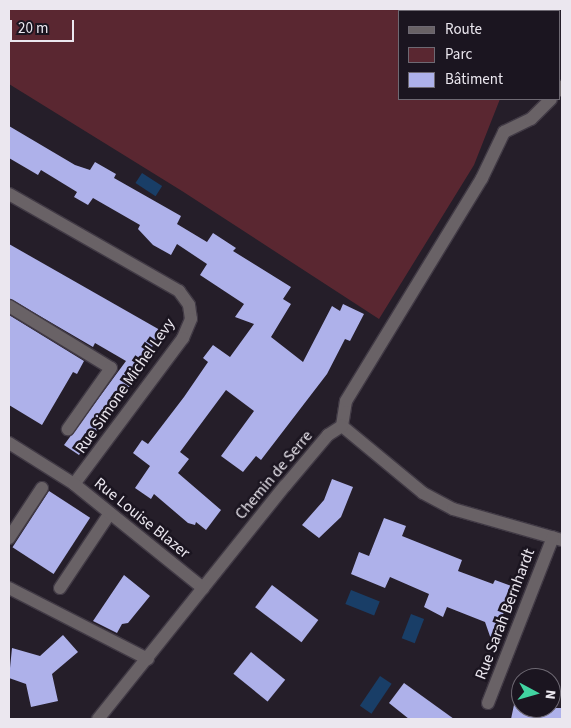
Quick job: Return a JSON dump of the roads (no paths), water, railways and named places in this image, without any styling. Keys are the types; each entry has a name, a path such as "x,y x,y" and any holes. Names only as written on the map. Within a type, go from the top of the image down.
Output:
{"street":[{"path":"550,100 531,120 504,132 482,178 346,401 342,426 423,493 453,510 557,539"},
{"name":"Rue Simone Michel Levy","path":"9,194 179,291 188,305 191,319 182,338 74,484"},
{"path":"9,306 111,368 68,429"},
{"name":"Chemin de Serre","path":"98,719 328,435 342,426"},
{"name":"Rue Louise Blazer","path":"9,443 74,484 203,588"},
{"path":"9,538 42,488"},
{"path":"60,588 110,513"},
{"name":"Rue Sarah Bernhardt","path":"488,704 557,539"},
{"path":"9,588 148,659"}],"water":[{"path":"142,173 162,186 156,196 135,183"},
{"path":"351,590 380,602 374,616 345,604"},
{"path":"411,614 424,619 415,643 402,638"},
{"path":"380,676 392,684 371,714 360,706"}]}
